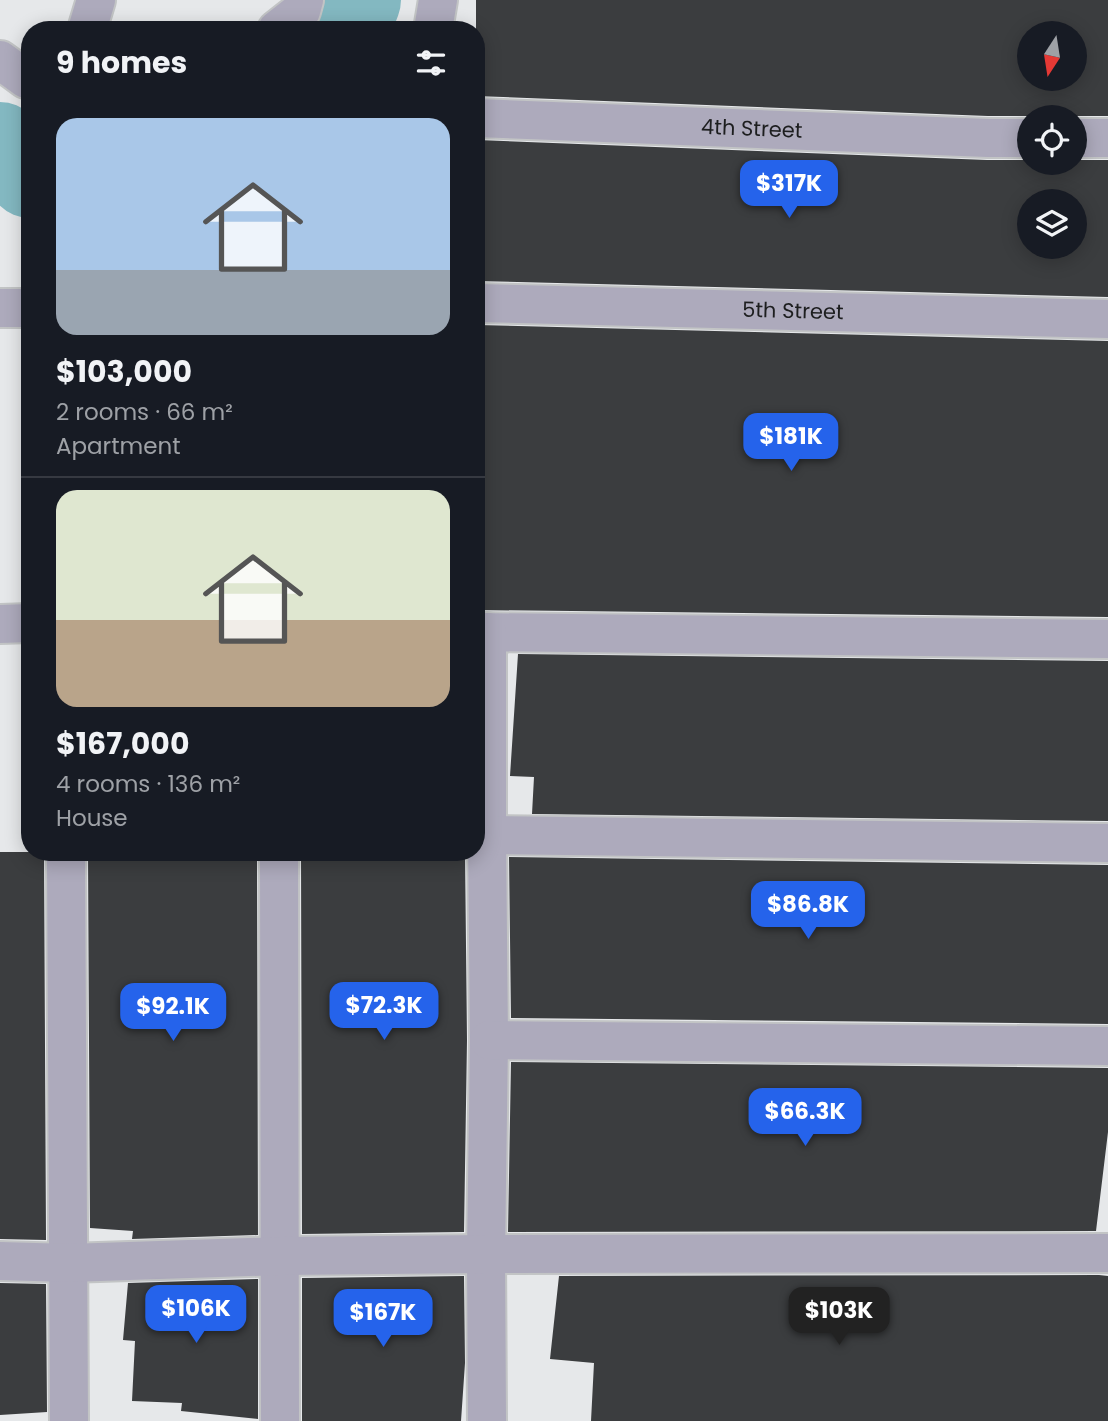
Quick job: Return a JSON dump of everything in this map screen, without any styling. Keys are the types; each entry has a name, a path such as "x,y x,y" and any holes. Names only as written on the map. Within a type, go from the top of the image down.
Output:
{"street":[{"path":"90,21 96,0"},
{"path":"288,21 301,11 304,0"},
{"path":"435,21 439,0"},
{"path":"0,60 21,75"},
{"name":"4th Street","path":"485,118 1017,138"},
{"path":"1087,138 1108,138"},
{"name":"5th Street","path":"485,303 1108,318"},
{"path":"0,308 21,308"},
{"path":"0,624 21,623"},
{"path":"485,632 1108,639"},
{"path":"485,767 489,1040 487,1421"},
{"path":"487,835 1108,843"},
{"path":"66,861 69,1421"},
{"path":"279,861 280,1421"},
{"path":"489,1040 1108,1046"},
{"path":"0,1261 69,1263 281,1256 486,1254 1108,1254"}],"building":[{"path":"476,0 1108,0 1108,116 1087,116 1087,105 1017,105 1017,116 485,96 485,21 476,21"},
{"path":"485,140 1017,160 1017,175 1087,175 1087,160 1108,160 1108,297 485,281"},
{"path":"485,325 1108,341 1108,617 485,610"},
{"path":"518,654 1108,661 1108,821 532,814 534,777 510,776"},
{"path":"0,852 21,852 21,861 44,861 46,1240 0,1239"},
{"path":"509,857 1108,865 1108,1024 511,1018"},
{"path":"88,861 257,861 258,1235 132,1239 133,1231 90,1228"},
{"path":"301,861 465,861 467,1040 464,1232 302,1234"},
{"path":"511,1062 1108,1068 1108,1132 1096,1231 508,1232"},
{"path":"464,1276 465,1363 461,1421 302,1421 302,1278"},
{"path":"559,1276 1108,1276 1108,1421 591,1421 594,1363 550,1359"},
{"path":"258,1279 258,1419 181,1411 182,1403 132,1401 135,1341 123,1340 128,1283"},
{"path":"0,1283 46,1284 47,1412 0,1415"}],"waterway":[{"path":"350,21 358,0"},
{"path":"0,145 21,166"}]}
